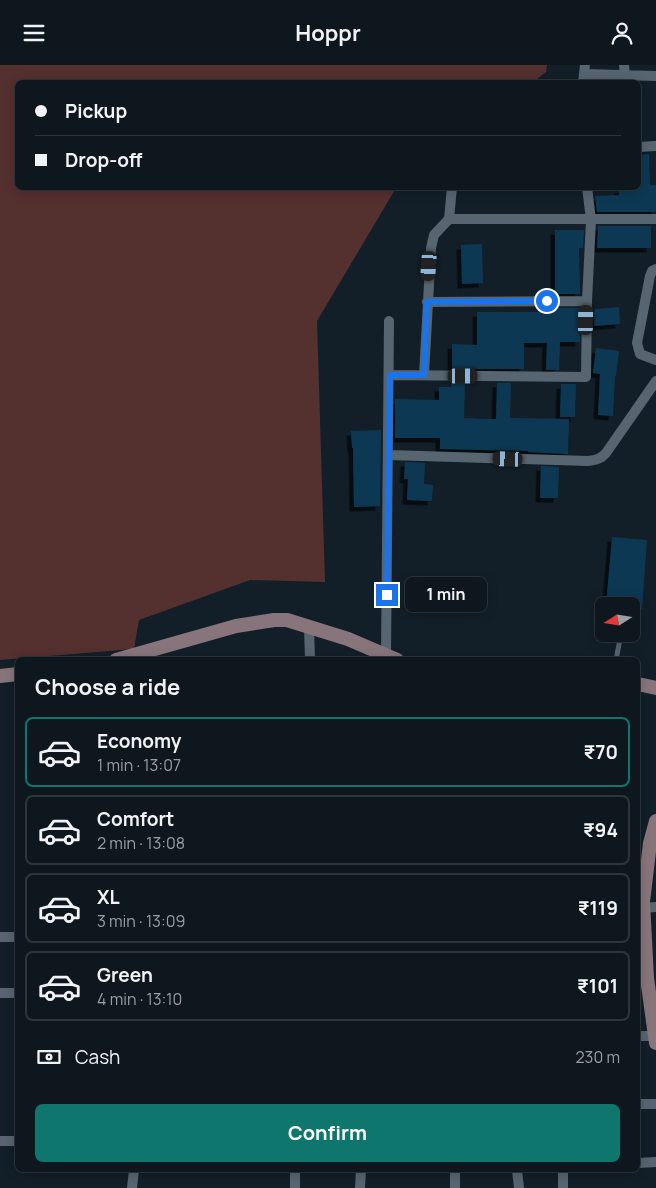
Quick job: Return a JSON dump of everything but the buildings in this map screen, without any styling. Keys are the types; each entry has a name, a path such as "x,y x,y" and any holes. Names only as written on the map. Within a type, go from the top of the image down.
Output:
{"main road":[{"path":"127,657 236,626 274,620 287,620 348,639 391,657"},
{"path":"0,676 15,674"},
{"path":"640,685 656,689"},
{"path":"655,826 650,843 645,905 641,925 655,1040"}],"street":[{"path":"584,74 625,70 656,76"},
{"path":"641,147 655,146"},
{"path":"424,375 431,247 434,235 449,219 452,190"},
{"path":"390,375 586,377 591,220 587,190"},
{"path":"449,219 656,219"},
{"path":"656,269 652,271 650,276 637,343 640,353 656,360"},
{"path":"427,302 587,301"},
{"path":"389,321 391,657"},
{"path":"389,455 597,460 606,453 656,381"},
{"path":"309,627 310,657"},
{"path":"0,937 15,937"},
{"path":"0,993 15,993"},
{"path":"640,1036 655,1040"},
{"path":"640,1104 656,1104"},
{"path":"0,1141 15,1141"},
{"path":"640,1163 656,1162"},
{"path":"132,1188 134,1172"},
{"path":"295,1172 295,1188"},
{"path":"360,1188 361,1172"},
{"path":"455,1188 456,1172"},
{"path":"517,1172 519,1188"},
{"path":"563,1172 564,1188"}],"lane":[{"path":"617,657 620,643"}],"shaded area":[{"path":"0,65 547,65 546,72 536,80 15,80 15,190 395,190 317,321 325,582 250,580 139,620 134,649 15,657 15,659 0,660"}],"route":[{"path":"387,595 390,375 424,375 427,302 547,301"}]}
